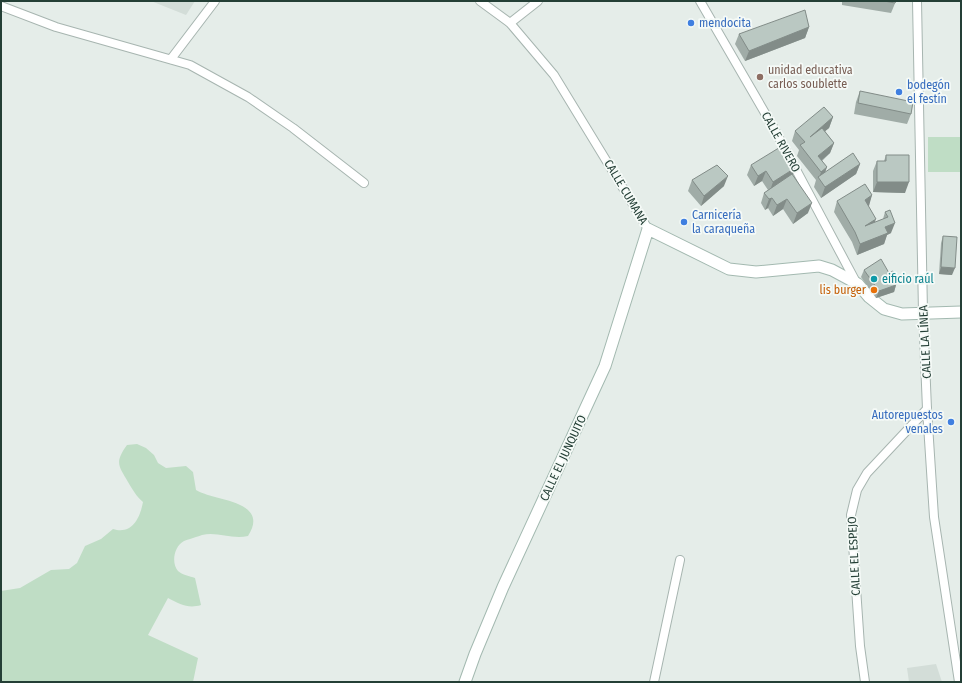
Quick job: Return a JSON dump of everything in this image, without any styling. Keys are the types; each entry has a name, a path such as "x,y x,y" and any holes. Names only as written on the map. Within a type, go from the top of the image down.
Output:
{"street":[{"path":"170,59 215,1"},
{"name":"CALLE CUMANA","path":"480,1 510,23 554,75 648,229 729,269 756,272 819,266 832,270 858,284 869,297 884,309 902,314 923,312 961,312"},
{"path":"510,23 538,1"},
{"name":"CALLE RIVERO","path":"700,1 776,132 858,284"},
{"name":"CALLE LA LÍNEA","path":"917,1 923,312 934,517 959,682"},
{"path":"1,6 56,27 190,65 248,97 293,128 364,183"},
{"name":"CALLE EL JUNQUITO","path":"465,682 503,587 605,366 648,229"},
{"name":"CALLE EL ESPEJO","path":"865,682 860,646 851,515 857,490 868,473 928,409"},
{"path":"654,682 680,560"}],"shaded area":[{"path":"151,1 195,1 186,15"},
{"path":"936,664 942,682 909,682 907,668"}],"green space":[{"path":"928,137 961,137 961,172 928,172"},
{"path":"137,444 146,448 154,455 158,463 166,468 186,466 193,472 196,490 204,494 237,504 246,509 252,515 253,524 248,536 236,537 213,534 202,535 184,541 176,551 174,559 176,568 182,574 195,578 201,605 188,606 168,598 148,635 198,658 193,682 1,682 1,591 20,588 51,570 69,569 77,563 85,546 101,539 113,529 125,530 134,524 140,514 143,502 135,493 122,472 119,460 127,445"}],"building":[{"path":"884,1 896,1 895,3"},
{"path":"805,10 809,27 749,51 739,34"},
{"path":"860,91 913,102 911,114 858,103"},
{"path":"824,107 833,117 810,137 822,128 834,143 818,156 827,167 821,172 800,145 805,142 795,131"},
{"path":"782,146 795,168 773,182 766,171 758,176 751,165"},
{"path":"853,153 860,164 825,187 818,177"},
{"path":"886,155 909,155 909,182 877,182 877,161 886,161"},
{"path":"717,165 728,176 704,196 692,180"},
{"path":"792,174 812,203 797,213 787,199 777,205 772,198 769,199 764,193"},
{"path":"865,184 872,195 865,200 876,219 865,226 888,217 885,212 890,210 895,223 885,227 888,233 860,244 855,232 837,201"},
{"path":"943,236 957,237 955,268 941,267"},
{"path":"881,259 889,273 893,271 896,285 879,291 864,270"}],"place":[{"name":"mendocita","path":"691,23"},
{"name":"unidad educativa carlos soublette","path":"760,77"},
{"name":"bodegón el festín","path":"899,92"},
{"name":"Carnicería la caraqueña","path":"684,222"},
{"name":"eificio raúl","path":"874,279"},
{"name":"lis burger","path":"874,290"},
{"name":"Autorepuestos venales","path":"951,422"}]}
